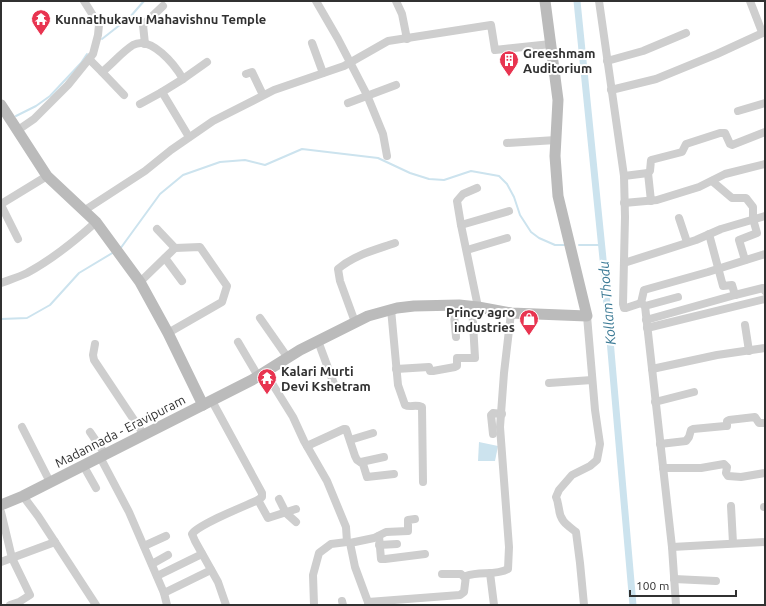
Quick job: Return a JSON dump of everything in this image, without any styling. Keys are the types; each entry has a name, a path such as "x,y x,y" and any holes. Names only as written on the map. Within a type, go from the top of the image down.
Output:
{"street":[{"path":"18,130 34,119 50,104 68,85 93,54 99,25 84,1"},
{"path":"316,1 338,39 367,95 383,134 387,156"},
{"path":"396,1 402,14 407,39"},
{"path":"545,1 558,100 555,156 558,196 587,316 595,410 600,444 597,460 590,466 572,475 559,490 556,497 560,516 564,523 576,532 584,605"},
{"path":"600,1 607,61 624,176 624,308 678,297"},
{"path":"611,90 656,79 764,32 750,1"},
{"path":"145,44 143,26 163,6"},
{"path":"85,210 145,171 156,161 213,121 274,90 350,63 388,42 491,25 495,50 551,44"},
{"path":"607,61 643,51 686,33"},
{"path":"102,72 133,45 140,43 160,51 166,56 183,79"},
{"path":"312,43 323,73"},
{"path":"89,60 124,95"},
{"path":"140,104 183,79 206,62"},
{"path":"246,74 252,72 263,95"},
{"path":"348,103 396,85"},
{"path":"162,92 189,137"},
{"path":"738,111 765,103"},
{"name":"Madannada - Eravipuram","path":"1,105 47,176 85,210 96,222 140,282 208,403 23,496 1,504"},
{"path":"651,200 648,173 650,171 651,160 682,152 686,144 720,133 725,133 730,144 735,144 765,132"},
{"path":"507,143 556,140"},
{"path":"624,203 657,200 699,187 726,174 765,164"},
{"path":"624,176 648,173"},
{"path":"18,239 1,205 47,176"},
{"path":"712,181 732,198 746,198 753,207 753,219 756,234 739,240 745,260"},
{"path":"396,369 429,367 430,371 433,371 455,368 457,366 457,358 475,358 475,306 467,250 457,201 463,194 477,188"},
{"path":"461,225 509,211"},
{"path":"624,263 765,216"},
{"path":"679,218 688,242"},
{"path":"1,283 26,273 68,247 96,222"},
{"path":"157,229 175,248"},
{"path":"709,234 723,286 732,284 735,295"},
{"path":"467,250 507,238"},
{"path":"355,322 340,281 338,269 346,262 358,256 395,242"},
{"path":"140,282 175,248 200,247 227,286 222,302 168,333"},
{"path":"676,605 672,547 652,369 643,304 644,290 765,254"},
{"path":"165,258 182,281"},
{"path":"646,324 735,295 764,289"},
{"path":"646,324 765,299"},
{"path":"226,605 218,582 193,537 194,532 206,524 258,500 262,496 262,493 260,487 208,403 262,374 318,341 368,316 391,309 414,306 453,305 475,306 511,314 587,316"},
{"path":"453,305 456,337"},
{"path":"391,309 398,385 405,405 416,405 422,407 422,482"},
{"path":"465,578 466,576 473,574 503,572 508,569 509,547 500,427 504,373 511,314"},
{"path":"260,318 288,358"},
{"path":"745,325 749,351"},
{"path":"318,341 334,384"},
{"path":"238,342 293,417 307,446 327,481 346,527 348,543 355,567 369,603 460,595 464,592 465,578"},
{"path":"96,344 93,355 94,360 144,435"},
{"path":"652,369 717,355 765,348"},
{"path":"549,383 592,380"},
{"path":"655,402 694,392"},
{"path":"493,434 492,415 494,413 502,414"},
{"path":"660,444 686,441 691,430 693,429 727,426 727,421 729,420 755,417 759,423 765,423"},
{"path":"22,427 50,482"},
{"path":"307,446 346,429 357,460 363,464 367,477 394,474"},
{"path":"90,432 129,512 164,593 167,605"},
{"path":"350,440 373,433"},
{"path":"361,462 384,457"},
{"path":"662,468 701,468 724,464 727,467 726,473 728,476 741,477 765,473"},
{"path":"84,465 96,488"},
{"path":"23,496 38,516 96,605"},
{"path":"258,500 268,518 296,510"},
{"path":"279,500 286,513 296,522"},
{"path":"731,506 733,543"},
{"path":"1,512 12,558 30,595 20,603 10,605"},
{"path":"314,605 313,575 319,553 331,544 348,543 378,536 386,532 408,531 408,520 415,519"},
{"path":"144,546 166,536"},
{"path":"378,536 382,559 425,554"},
{"path":"1,562 55,542"},
{"path":"672,547 765,542"},
{"path":"379,545 397,544"},
{"path":"157,576 202,554"},
{"path":"152,564 168,555"},
{"path":"164,593 211,570"},
{"path":"490,573 494,605"},
{"path":"442,574 461,574 465,578"},
{"path":"674,579 716,581"}],"water":[{"path":"479,442 498,446 495,461 478,461"}],"waterway":[{"path":"102,39 130,17 144,1"},
{"name":"Kollam Thodu","path":"577,1 603,259 633,605"},
{"path":"16,116 36,106 50,96 81,63 87,54"},
{"path":"120,249 160,194 183,175 220,162 245,160 265,165 302,149 378,158 410,173 429,179 444,180 471,171 499,176 507,184 514,197 520,215 531,232 539,238 555,245 566,245"},
{"path":"579,245 601,245"},
{"path":"1,319 27,318 50,305 79,273 114,252"}],"place":[{"name":"Kunnathukavu Mahavishnu Temple","path":"41,36"},
{"name":"Greeshmam Auditorium","path":"509,77"},
{"name":"Princy agro industries","path":"529,336"},
{"name":"Kalari Murti Devi Kshetram","path":"267,395"}]}
